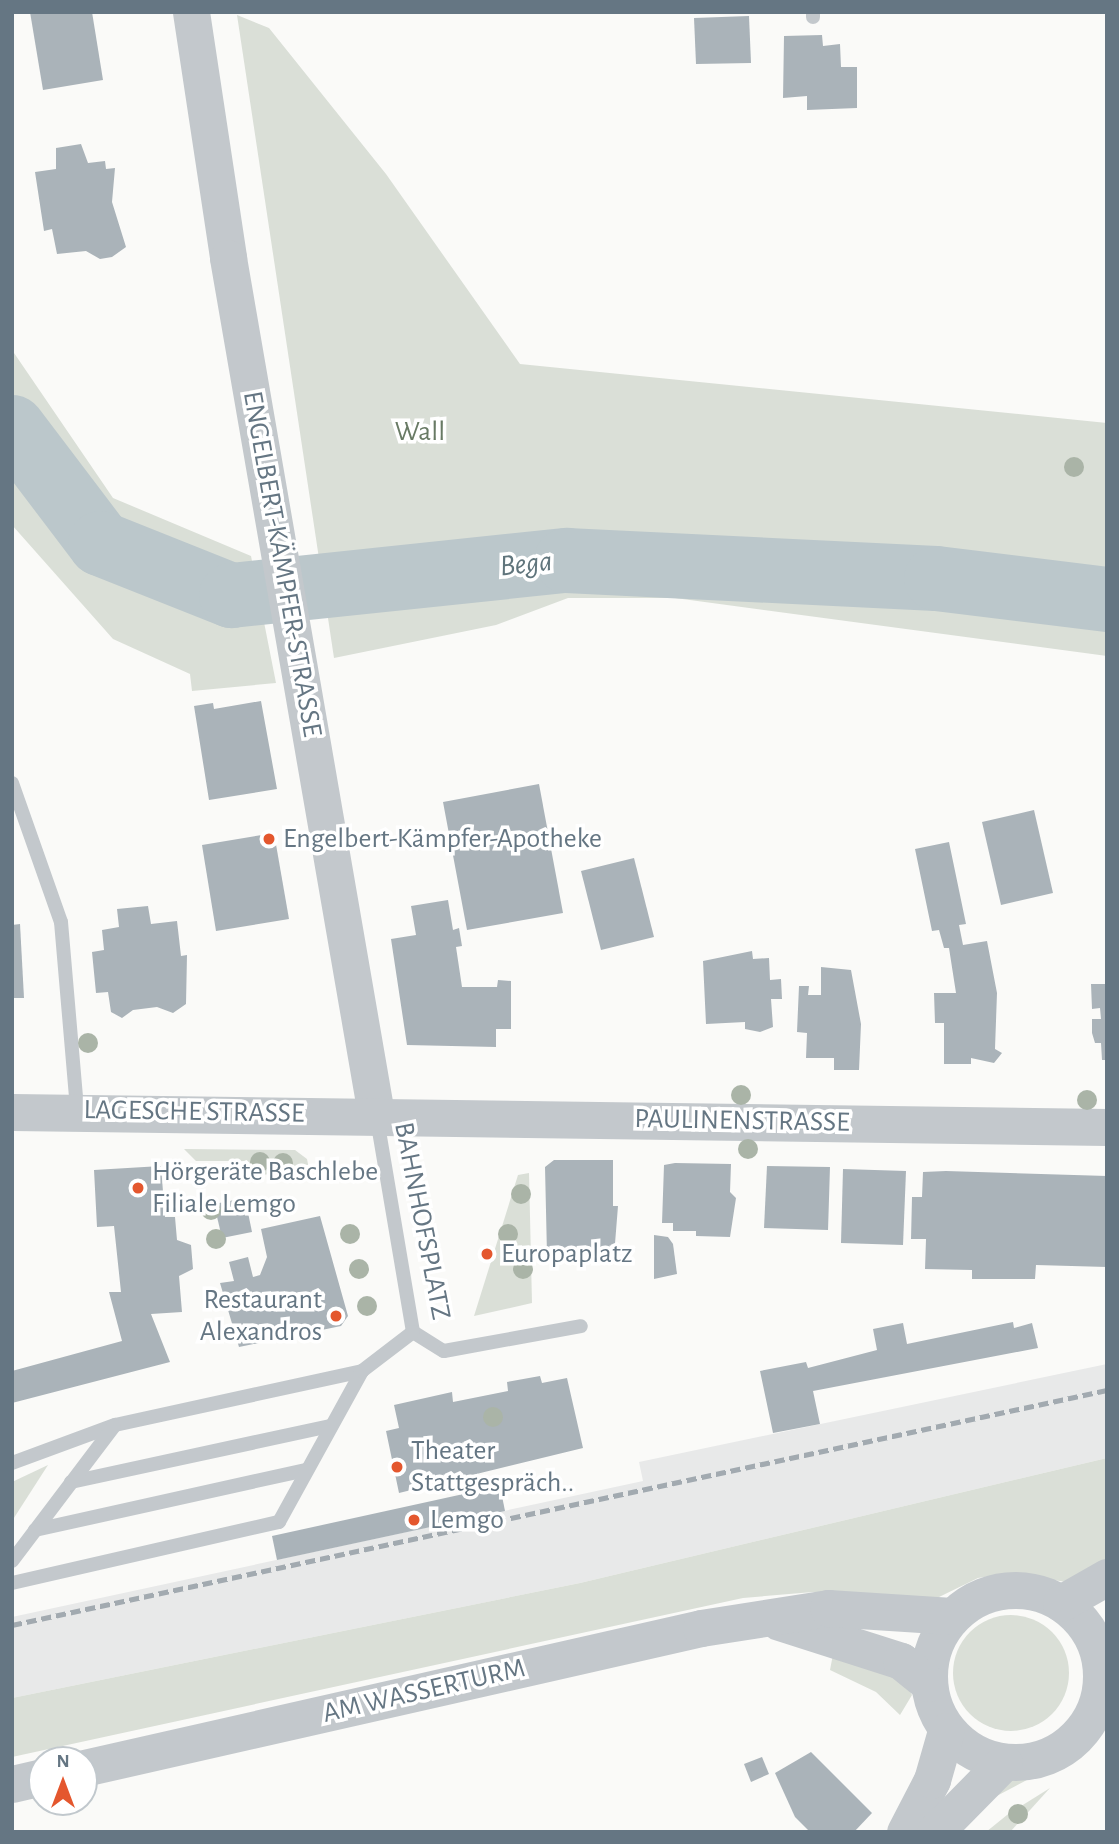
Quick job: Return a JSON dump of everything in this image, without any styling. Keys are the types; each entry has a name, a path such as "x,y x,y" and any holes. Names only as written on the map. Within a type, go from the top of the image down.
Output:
{"street":[{"name":"ENGELBERT-KÄMPFER-STRASSE","path":"191,12 376,1114"},
{"name":"LAGESCHE STRASSE","path":"12,1112 77,1110 376,1114"},
{"name":"PAULINENSTRASSE","path":"376,1114 1107,1127"},
{"path":"1061,1602 1107,1577"},
{"path":"1004,1590 1034,1592 1061,1602 1101,1634 1102,1671 1098,1701 1084,1728 1062,1749 1035,1760 1004,1762 967,1748 946,1731 928,1683 934,1647 952,1616 976,1598 1004,1590"},
{"name":"AM WASSERTURM","path":"98,1765 701,1628 828,1608 952,1616"},
{"name":"AM WASSERTURM","path":"764,1619 817,1630 901,1661 928,1683"},
{"path":"905,1832 932,1780 946,1731"},
{"path":"935,1832 1004,1762"}],"lane":[{"path":"12,783 61,922 77,1110"},
{"name":"BAHNHOFSPLATZ","path":"376,1114 413,1332 444,1351 581,1326"},
{"path":"12,1583 279,1522 305,1470 362,1371 413,1332"},
{"path":"12,1463 115,1425 362,1371"},
{"path":"12,1561 115,1425"},
{"path":"71,1482 330,1426"},
{"path":"35,1530 305,1470"}],"shaded area":[{"path":"1107,1364 1107,1458 580,1583 12,1698 12,1617 643,1481 639,1462"}],"green space":[{"name":"Wall","path":"237,15 269,28 386,174 520,364 1107,423 1107,656 675,598 568,598 496,625 334,658"},
{"path":"12,350 113,498 251,556 276,683 192,691 190,674 113,639 12,525"},
{"path":"184,1149 295,1150 307,1159 309,1169 262,1175 245,1161 196,1161"},
{"path":"529,1173 532,1303 474,1316 518,1175"},
{"path":"1107,1458 1107,1564 1066,1582 1010,1573 978,1578 937,1598 813,1592 743,1598 63,1746 28,1746 28,1754 12,1757 12,1698 580,1583"},
{"path":"48,1465 12,1521 12,1482"},
{"path":"1011,1615 1033,1619 1052,1632 1065,1651 1069,1673 1065,1695 1052,1714 1033,1727 1011,1731 989,1727 970,1714 957,1695 953,1673 957,1651 970,1632 989,1619"},
{"path":"834,1649 851,1652 907,1686 912,1695 900,1715 876,1692 830,1670"},
{"path":"1107,1697 1101,1721 1076,1754 991,1799 1015,1772 1049,1765 1080,1745"},
{"path":"1050,1788 1010,1832 986,1832 1007,1815"}],"building":[{"path":"30,12 92,12 103,80 43,90"},
{"path":"749,16 751,63 696,64 694,18"},
{"path":"822,35 823,46 840,44 841,67 857,67 857,108 807,110 807,96 783,98 784,36"},
{"path":"81,144 88,163 105,161 106,169 115,168 112,202 126,247 112,257 100,259 86,251 57,254 52,229 44,231 35,172 56,169 56,148"},
{"path":"261,701 277,789 209,800 194,706 213,703 214,709"},
{"path":"539,784 563,913 467,930 443,802"},
{"path":"1034,810 1053,893 1001,905 982,822"},
{"path":"274,833 289,919 216,931 202,845"},
{"path":"949,842 966,924 959,925 963,945 987,941 997,993 995,1049 1002,1053 994,1063 971,1058 971,1064 944,1064 944,1023 935,1023 934,993 956,993 949,948 944,948 939,930 932,931 915,849"},
{"path":"634,858 654,937 601,950 581,871"},
{"path":"448,900 453,930 459,928 462,946 456,947 462,987 497,987 498,980 511,981 511,1029 496,1029 496,1047 407,1045 391,939 416,935 411,906"},
{"path":"148,906 151,924 177,921 181,956 187,955 186,1004 173,1013 157,1007 133,1010 122,1018 111,1012 108,992 96,993 92,952 104,950 102,930 119,927 117,909"},
{"path":"20,924 24,998 12,998 12,925"},
{"path":"752,951 753,959 769,958 770,980 781,979 782,999 771,999 773,1027 760,1032 745,1029 745,1022 706,1024 703,961"},
{"path":"821,967 851,970 861,1024 859,1070 834,1070 834,1058 806,1058 807,1033 797,1032 799,986 809,986 808,995 821,995"},
{"path":"1091,984 1107,984 1107,1060 1102,1060 1101,1043 1095,1043 1092,1033 1092,1019 1101,1019 1100,1008 1092,1009"},
{"path":"554,1160 613,1160 613,1206 618,1206 614,1256 547,1255 545,1167"},
{"path":"731,1164 730,1192 736,1198 730,1237 696,1236 696,1231 673,1231 673,1223 662,1223 664,1165"},
{"path":"161,1166 165,1217 175,1217 177,1240 191,1245 193,1269 179,1276 182,1312 151,1314 170,1362 12,1403 12,1371 122,1341 109,1292 121,1292 114,1226 97,1227 94,1170"},
{"path":"767,1166 830,1167 828,1230 764,1228"},
{"path":"843,1169 906,1171 903,1245 841,1243"},
{"path":"923,1172 1107,1176 1107,1267 1036,1265 1035,1279 972,1279 972,1270 925,1269 926,1239 911,1239 912,1197 922,1197"},
{"path":"245,1198 252,1232 222,1238 214,1204"},
{"path":"320,1216 348,1316 341,1326 239,1347 220,1283 234,1281 229,1262 248,1257 253,1277 260,1275 267,1257 261,1229"},
{"path":"654,1235 668,1237 673,1244 677,1274 654,1279"},
{"path":"1013,1322 1014,1328 1032,1323 1038,1348 813,1391 820,1424 773,1433 760,1371 806,1362 808,1368 877,1350 873,1329 903,1323 907,1344"},
{"path":"540,1376 542,1383 567,1378 583,1448 399,1493 386,1431 399,1428 394,1405 452,1392 453,1402 508,1391 507,1382"},
{"path":"500,1486 505,1511 277,1560 272,1536"},
{"path":"811,1752 872,1813 854,1832 810,1832 795,1817 775,1773"},
{"path":"762,1757 769,1774 751,1782 744,1764"}],"waterway":[{"name":"Bega","path":"12,427 100,543 231,595 566,560 936,578 1107,599"}],"railway":[{"path":"12,1625 1107,1390"}],"place":[{"name":"Engelbert-Kämpfer-Apotheke","path":"269,839"},
{"name":"Hörgeräte Baschlebe Filiale Lemgo","path":"138,1188"},
{"name":"Europaplatz","path":"487,1254"},
{"name":"Restaurant Alexandros","path":"336,1316"},
{"name":"Theater Stattgespräch..","path":"397,1467"},
{"name":"Lemgo","path":"414,1520"}]}
